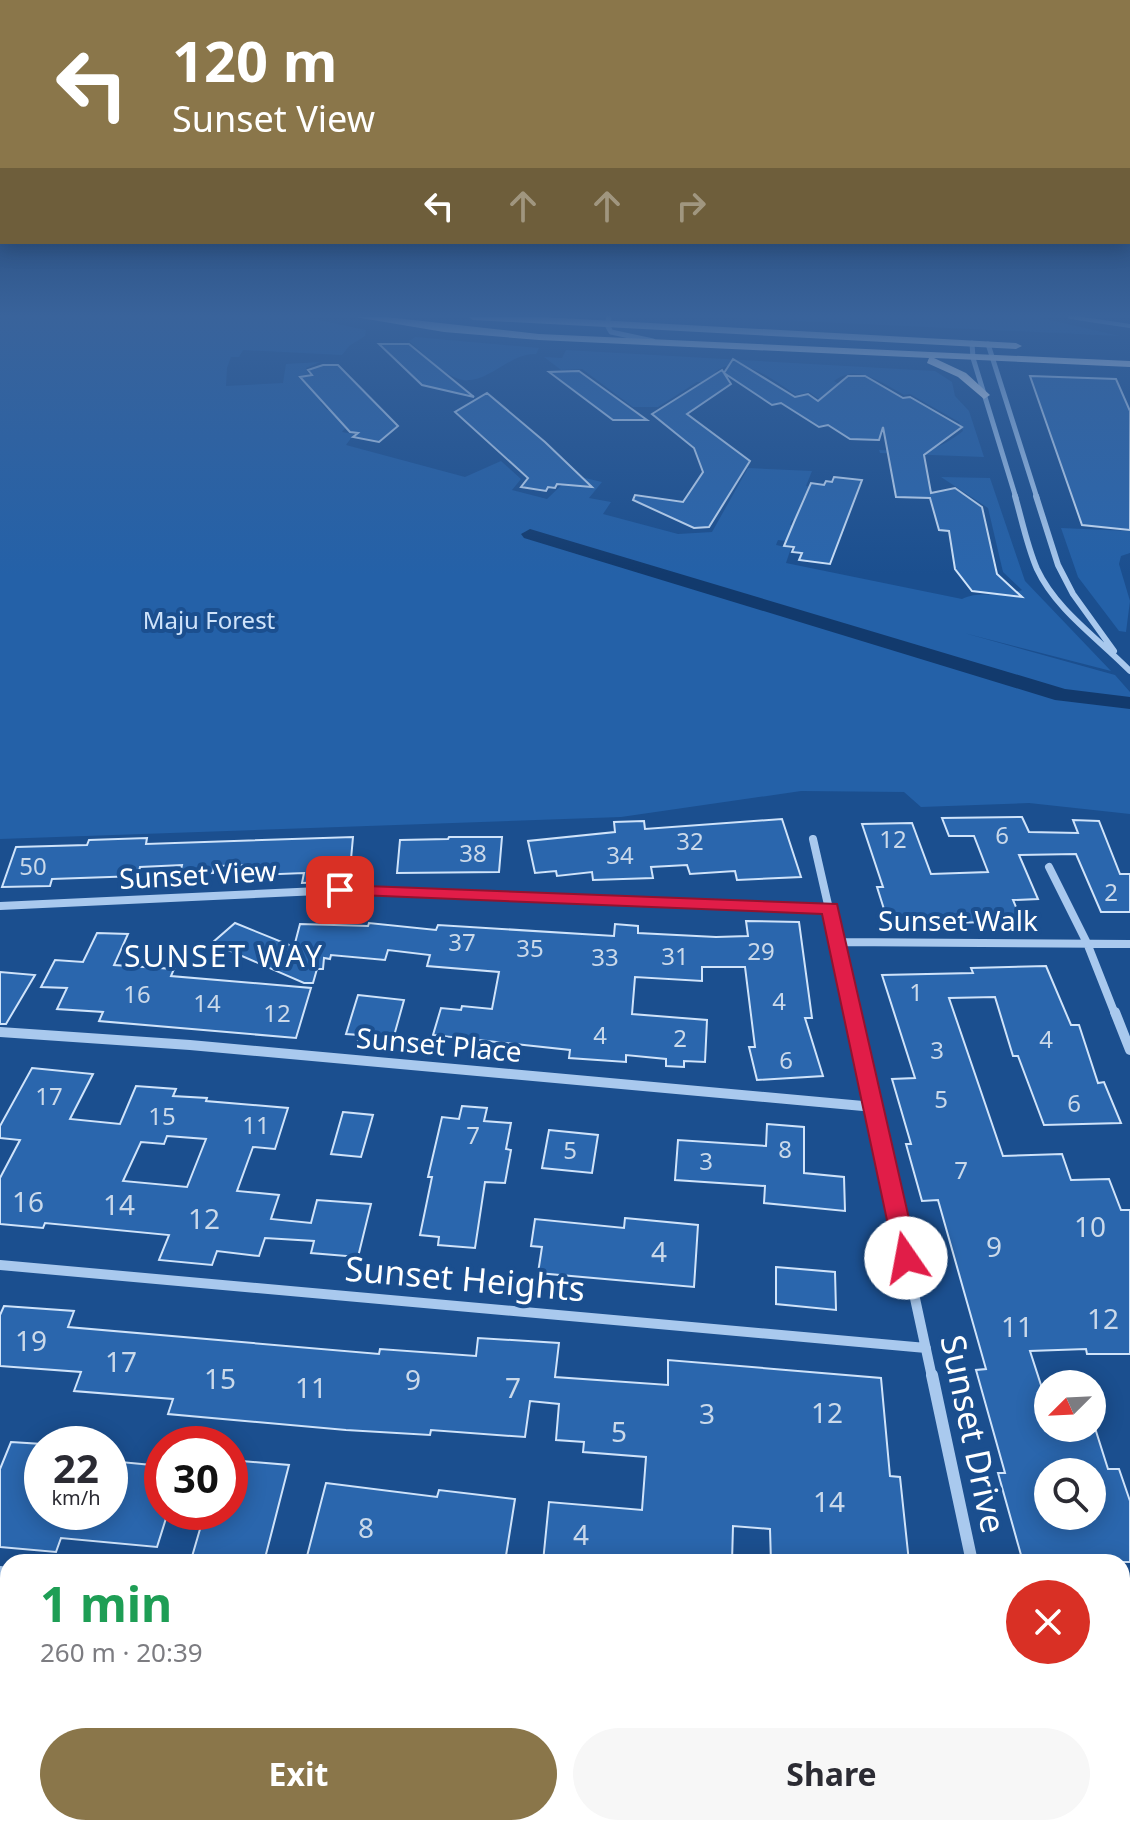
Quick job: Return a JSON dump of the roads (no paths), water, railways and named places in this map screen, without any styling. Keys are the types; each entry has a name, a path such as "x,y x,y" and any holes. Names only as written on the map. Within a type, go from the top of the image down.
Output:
{"street":[{"path":"986,403 1042,577 1088,632 1130,671"},
{"path":"1006,403 1058,565 1073,594 1119,659"},
{"name":"Sunset Walk","path":"813,839 838,942 1130,944"},
{"name":"Sunset Walk","path":"1049,867 1087,943"},
{"name":"Sunset View","path":"0,906 340,890 830,908"},
{"name":"Sunset Drive","path":"838,942 970,1554"},
{"path":"1087,943 1130,1050"},
{"name":"Sunset Place","path":"0,1032 190,1045 874,1107"},
{"name":"Sunset Heights","path":"0,1265 926,1348"}],"waterway":[{"path":"530,534 1063,695 1130,703"}],"district":[{"name":"SUNSET WAY","path":"224,957"}],"park label":[{"name":"Maju Forest","path":"209,621"}]}
